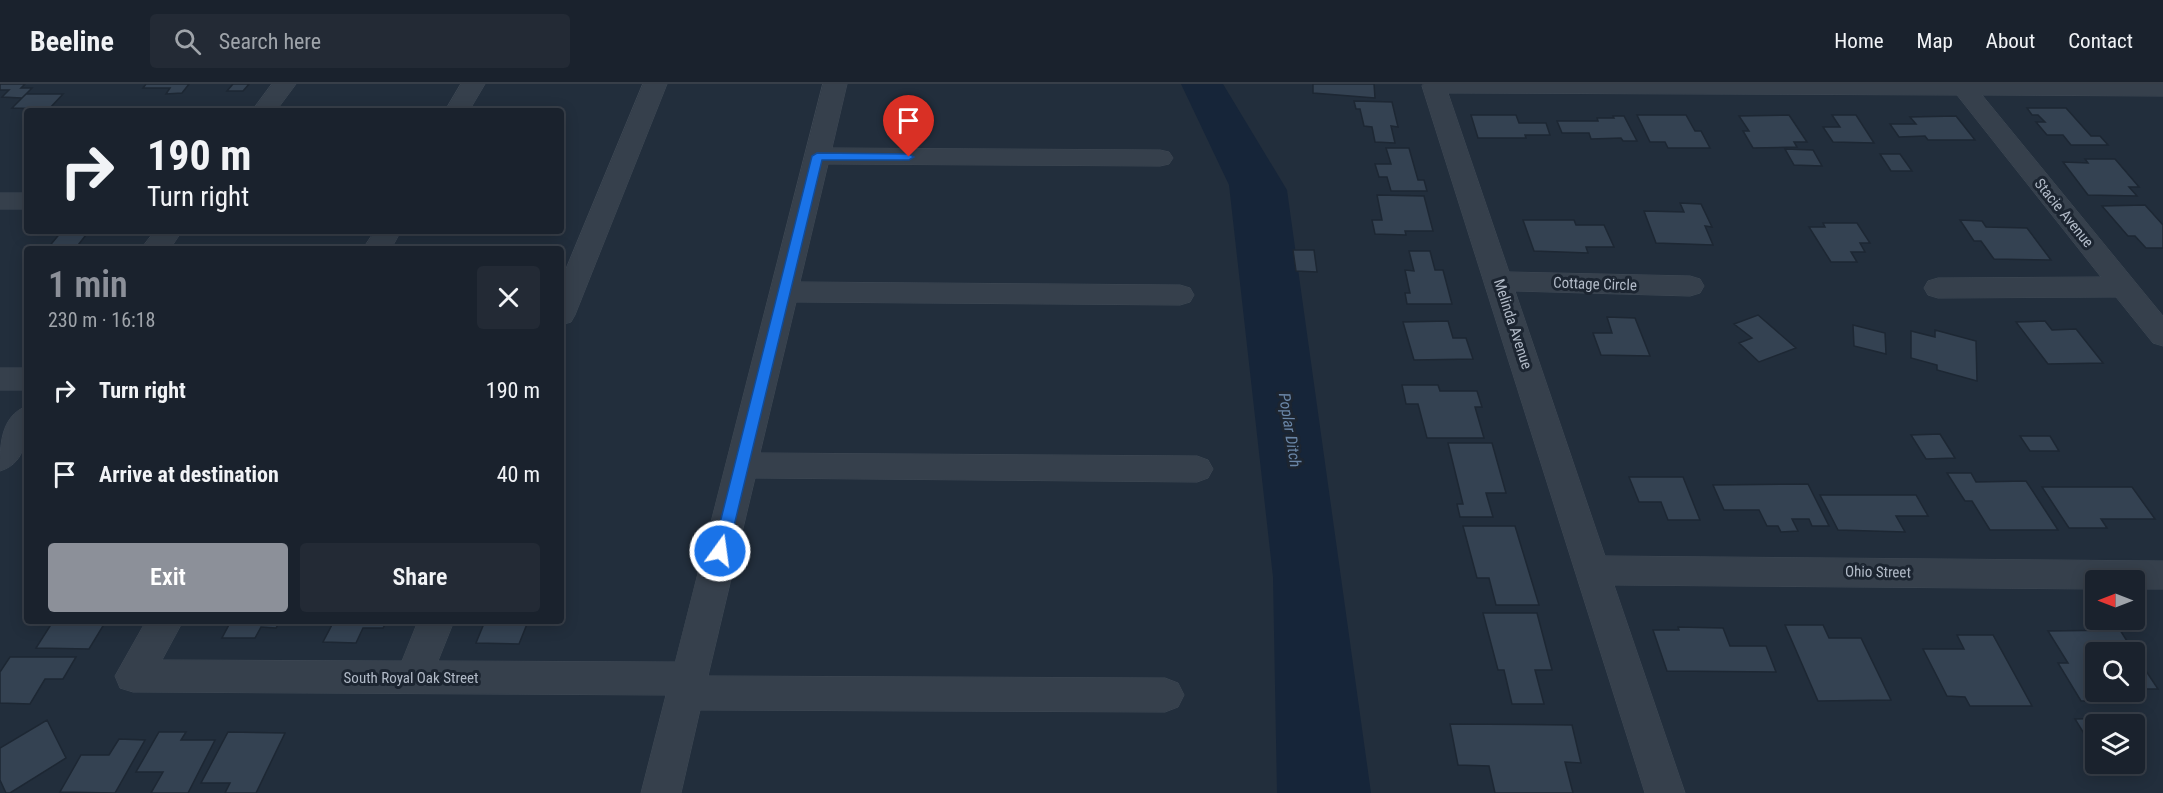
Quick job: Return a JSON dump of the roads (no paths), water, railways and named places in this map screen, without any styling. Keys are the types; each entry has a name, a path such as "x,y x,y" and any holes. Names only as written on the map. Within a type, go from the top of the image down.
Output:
{"street":[{"path":"266,108 284,84"},
{"path":"459,108 473,84"},
{"path":"564,308 655,84"},
{"path":"661,793 835,84"},
{"path":"1677,85 1965,90 2163,89"},
{"name":"Melinda Avenue","path":"1665,793 1434,86 1677,85"},
{"name":"Stacie Avenue","path":"1965,90 2163,336"},
{"path":"817,156 1160,158"},
{"path":"0,201 24,201"},
{"path":"157,246 167,234"},
{"name":"Cottage Circle","path":"1499,281 1690,286"},
{"path":"1938,288 2124,287"},
{"path":"784,292 1180,295"},
{"path":"0,379 24,379"},
{"path":"0,459 24,423"},
{"path":"741,465 1197,469"},
{"name":"Ohio Street","path":"1593,570 2163,575"},
{"name":"South Royal Oak Street","path":"163,624 133,676 413,678 1165,696"},
{"path":"413,678 435,624"}],"water":[{"name":"Poplar Ditch","path":"1181,84 1223,84 1287,190 1371,793 1277,793 1273,577 1229,185"}]}
